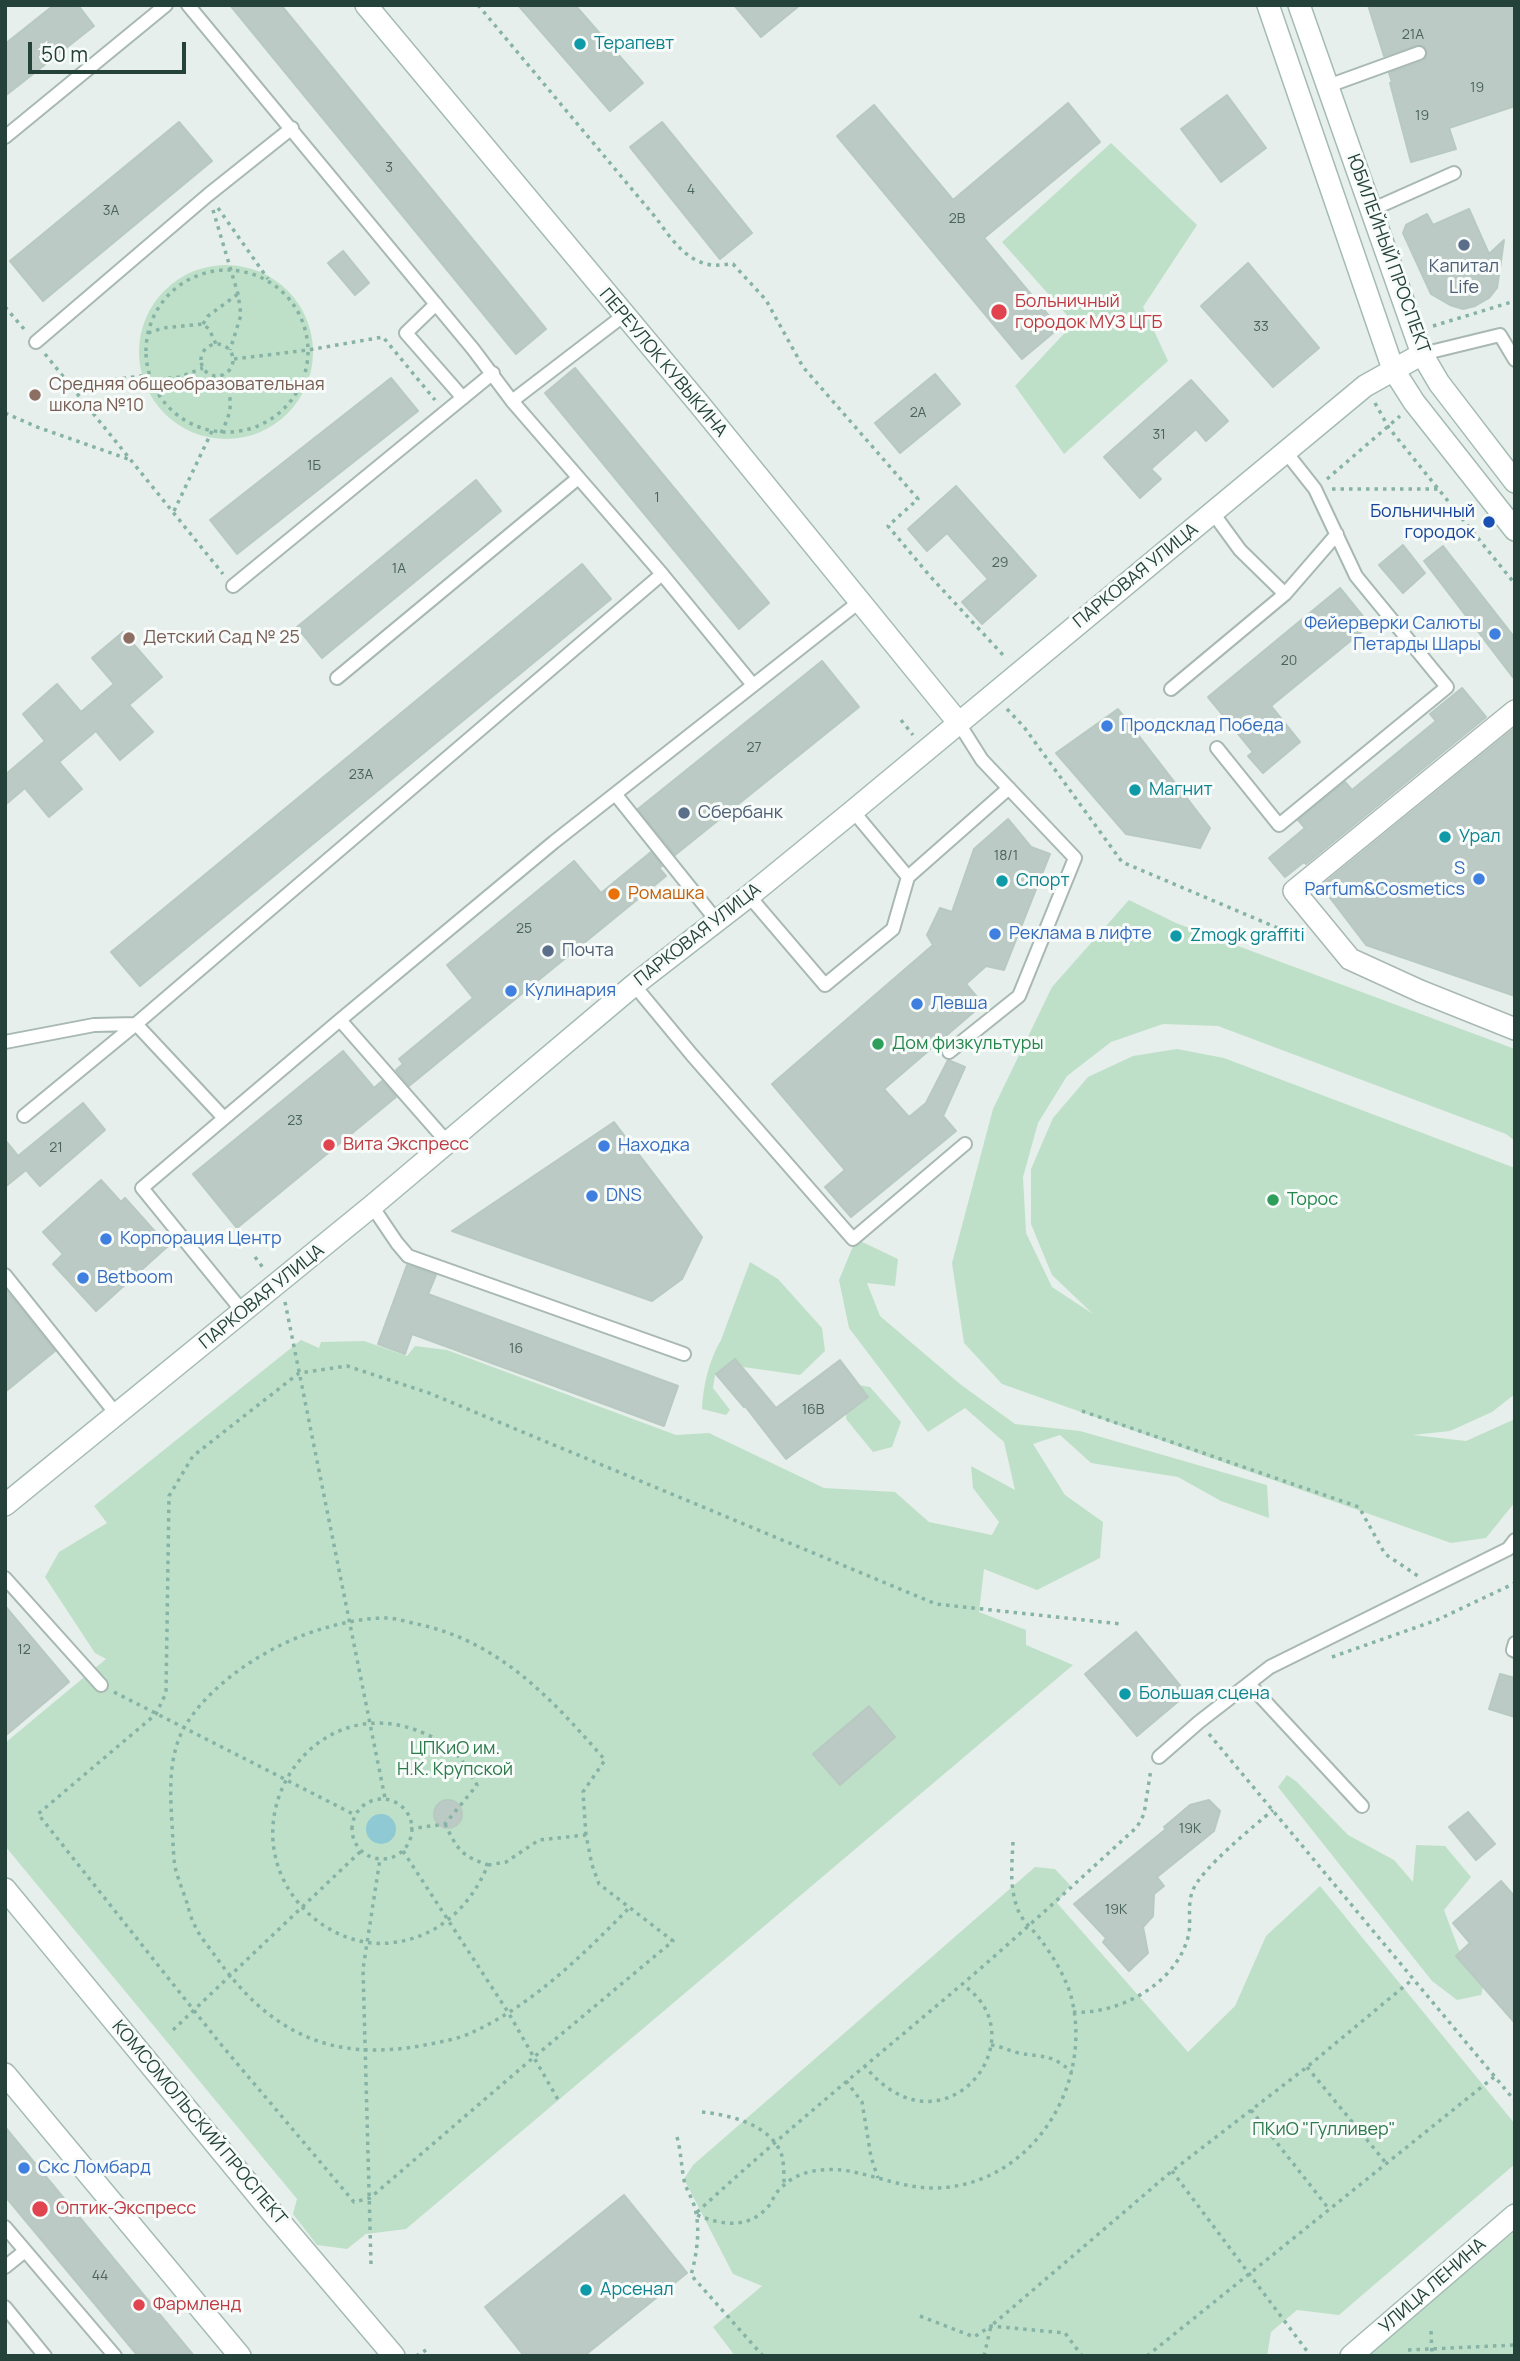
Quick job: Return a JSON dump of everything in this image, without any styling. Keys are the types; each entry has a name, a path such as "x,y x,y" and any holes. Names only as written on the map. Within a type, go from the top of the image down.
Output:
{"main road":[{"name":"ПЕРЕУЛОК КУВЫКИНА","path":"366,5 699,405 958,722"},
{"name":"ЮБИЛЕЙНЫЙ ПРОСПЕКТ","path":"1268,5 1393,369 1414,402 1515,530"},
{"name":"ЮБИЛЕЙНЫЙ ПРОСПЕКТ","path":"1301,6 1422,354 1439,383 1515,482"},
{"name":"ПАРКОВАЯ УЛИЦА","path":"5,1505 373,1206 634,985 853,811 1365,386 1422,354"},
{"path":"1515,711 1294,891 1350,959 1420,991 1515,1028"},
{"name":"КОМСОМОЛЬСКИЙ ПРОСПЕКТ","path":"5,1889 394,2356"},
{"path":"5,2074 240,2356"},
{"name":"УЛИЦА ЛЕНИНА","path":"1350,2356 1515,2215"}],"lane":[{"path":"5,137 166,5"},
{"path":"195,8 493,373 512,401 662,574 753,685"},
{"path":"1328,86 1419,53"},
{"path":"36,342 208,195 292,128"},
{"path":"1371,210 1454,173"},
{"path":"436,304 406,333 463,398"},
{"path":"512,401 623,316"},
{"path":"1422,354 1500,335 1515,360"},
{"path":"233,586 493,373"},
{"path":"1217,748 1279,825 1447,687 1356,576 1315,489 1285,452"},
{"path":"337,678 578,479"},
{"path":"1213,513 1240,550 1285,594"},
{"path":"1171,689 1285,594 1337,534"},
{"path":"24,1116 136,1024 662,574"},
{"path":"243,1312 142,1188 554,842 859,602"},
{"path":"949,1052 1019,996 1074,858 982,760 958,722"},
{"path":"749,896 825,985 893,929 908,877 1009,788"},
{"path":"616,795 716,922"},
{"path":"853,811 908,877"},
{"path":"634,985 853,1239 965,1144"},
{"path":"340,1020 447,1142"},
{"path":"5,1042 94,1025 136,1024 223,1118"},
{"path":"373,1206 408,1256 684,1354"},
{"path":"5,1275 117,1415"},
{"path":"1159,1756 1270,1667 1512,1548"},
{"path":"5,1578 101,1685"},
{"path":"1515,1643 1515,1651"},
{"path":"1249,1684 1362,1806"},
{"path":"5,2227 115,2356"},
{"path":"5,2267 25,2251"},
{"path":"5,2307 45,2356"}],"path":[{"path":"478,5 656,218 673,242 690,257 710,265 733,264 766,300 803,367 918,499 888,526 1003,655"},
{"path":"208,195 238,295 240,315 230,350"},
{"path":"208,195 270,282"},
{"path":"221,270 246,271 270,282 287,296 301,316 308,339 308,364 300,387 286,407 268,422 245,431 221,433 197,427 176,415 159,397 150,378 145,351 148,333 160,305 176,287 197,275 221,270"},
{"path":"203,324 208,316 238,295"},
{"path":"1414,332 1515,301"},
{"path":"5,307 72,385 233,586"},
{"path":"148,333 163,328 203,324 209,329 216,344"},
{"path":"234,359 383,337 445,413"},
{"path":"222,344 230,350 234,359 232,370 223,376 213,377 203,368 200,361 203,351 211,345 222,344"},
{"path":"72,385 180,377 203,368"},
{"path":"221,433 230,414 230,396 223,376"},
{"path":"1365,386 1389,428 1515,584"},
{"path":"1315,489 1389,428 1414,402"},
{"path":"5,413 132,461"},
{"path":"174,512 212,431"},
{"path":"1315,489 1438,489"},
{"path":"1024,727 1122,862 1312,943"},
{"path":"255,1257 285,1301 385,1798"},
{"path":"628,1909 561,1973 508,2012 471,2034 396,2050 366,2050 327,2045 306,2038 264,2012 230,1976 194,1925 175,1867 169,1791 173,1760 184,1728 205,1701 238,1670 276,1648 311,1632 349,1621 388,1618 433,1628 479,1645 527,1679 575,1724 605,1759 583,1792 586,1835 599,1884 628,1909 673,1941 370,2198 354,2202 194,2011 38,1814 156,1714 166,1693 169,1496 193,1456 299,1373 347,1366 429,1392 936,1604 1121,1624"},
{"path":"1082,1411 1359,1507 1385,1554 1433,1587"},
{"path":"1329,1658 1437,1620 1515,1583"},
{"path":"101,1685 355,1815"},
{"path":"1199,1722 1515,2101"},
{"path":"410,1829 445,1824 477,1785 452,1749 428,1734 403,1725 370,1724 348,1728 306,1752 285,1779 277,1799 273,1818 273,1843 287,1886 301,1906 316,1921 332,1931 367,1942 390,1943 415,1937 449,1921 466,1903 488,1865"},
{"path":"695,2214 864,2065 962,1984 1137,1827 1144,1814 1152,1763 1159,1756"},
{"path":"385,1798 394,1800 407,1812 412,1837 403,1851 388,1859 380,1859 361,1851 352,1834 355,1815 367,1802 385,1798"},
{"path":"1073,2012 1087,2013 1119,2005 1134,1998 1170,1971 1180,1958 1189,1932 1193,1889 1238,1838 1273,1810"},
{"path":"445,1824 466,1857 488,1865 506,1862 539,1840 586,1835"},
{"path":"695,2214 723,2224 738,2224 755,2218 767,2208 784,2184 804,2173 823,2169 932,2188 956,2185 995,2172 1024,2153 1038,2139 1053,2120 1064,2097 1072,2072 1076,2043 1072,1999 1055,1963 1018,1911 1011,1885 1013,1842"},
{"path":"173,2030 361,1851"},
{"path":"403,1851 508,2012 560,2103"},
{"path":"371,2264 363,1969 380,1859"},
{"path":"920,2316 974,2337 991,2326 1172,2171 1307,2067 1413,1979"},
{"path":"864,2065 877,2081 902,2097 932,2102 961,2092 974,2081 987,2059 992,2034 984,2007 962,1984"},
{"path":"991,2045 1023,2054 1045,2055 1072,2072"},
{"path":"1307,2067 1386,2164"},
{"path":"1147,2356 1495,2076"},
{"path":"846,2081 862,2102 871,2157 878,2178"},
{"path":"1251,2110 1329,2209"},
{"path":"702,2112 752,2124 764,2132 782,2157 784,2184"},
{"path":"677,2137 682,2153 685,2182 694,2205 698,2241 691,2275 763,2356"},
{"path":"1172,2171 1307,2351"},
{"path":"984,2356 991,2326"},
{"path":"991,2326 1065,2333 1082,2356"},
{"path":"1431,2331 1431,2353"},
{"path":"1408,2350 1431,2353 1515,2345"},
{"path":"416,2356 426,2350"}],"green space":[{"path":"1111,143 1197,225 1143,307 1168,361 1064,454 1015,386 1074,323 1002,242"},
{"path":"226,265 259,272 287,291 306,319 313,352 306,385 287,413 259,432 226,439 193,432 165,413 146,385 139,352 146,319 165,291 193,272"},
{"name":"Торос","path":"1129,900 1176,923 1515,1049 1515,1141 1506,1134 1218,1026 1163,1024 1111,1042 1067,1076 1038,1123 1023,1177 1026,1233 1052,1287 1093,1314 1052,1275 1031,1224 1031,1169 1053,1118 1088,1077 1133,1056 1177,1049 1224,1058 1515,1168 1515,1394 1492,1412 1450,1431 1413,1435 1466,1441 1515,1419 1515,1502 1486,1538 1451,1543 1002,1384 964,1343 952,1263 993,1109 1052,987"},
{"name":"ЦПКиО им. Н.К. Крупской","path":"856,1239 898,1259 895,1286 867,1283 880,1316 960,1384 1015,1424 1080,1431 1267,1485 1269,1518 1221,1501 1178,1477 1091,1463 1060,1435 1033,1444 1065,1495 1103,1522 1100,1558 1037,1590 984,1569 979,1612 1026,1630 1026,1645 1073,1665 406,2229 366,2234 347,2249 317,2245 293,2214 297,2199 5,1846 5,1743 106,1659 95,1653 45,1577 59,1552 107,1523 94,1506 301,1340 319,1348 321,1342 364,1341 407,1356 415,1346 447,1350 676,1435 709,1433 824,1488 895,1492 929,1522 992,1535 999,1522 973,1488 971,1466 1015,1490 1004,1442 965,1408 928,1432 849,1328 839,1280"},
{"path":"750,1262 778,1279 822,1328 825,1351 800,1375 729,1365 715,1375 713,1388 730,1410 726,1415 702,1409 704,1391 710,1365"},
{"path":"847,1383 870,1387 901,1422 892,1447 873,1452 846,1419"},
{"path":"1287,1775 1348,1835 1394,1860 1413,1882 1416,1845 1445,1846 1471,1877 1444,1910 1459,1950 1485,1979 1481,1995 1457,2000 1432,1981 1278,1787"},
{"name":"ПКиО \"Гулливер\"","path":"1035,1867 1055,1869 1070,1885 1057,1903 1188,2052 1235,2006 1266,1936 1320,1886 1515,2124 1515,2164 1339,2315 1297,2310 1271,2332 1267,2356 735,2356 713,2327 762,2286 733,2274 684,2179 693,2165"},
{"path":"1515,2231 1515,2356 1368,2356"}],"water":[{"path":"381,1814 391,1819 396,1829 391,1839 381,1844 371,1839 366,1829 371,1819"}],"building":[{"path":"54,5 78,5 94,26 5,96 5,44"},
{"path":"230,5 281,5 546,329 516,354"},
{"name":"Терапевт","path":"518,5 575,5 643,83 610,111"},
{"path":"734,5 800,5 761,37"},
{"path":"1368,5 1515,5 1515,106 1449,128 1456,149 1411,162 1389,73 1423,61 1427,51 1424,46 1417,45 1384,56"},
{"path":"1227,95 1266,148 1221,182 1181,129"},
{"path":"1068,103 1100,142 984,238 1059,328 1022,359 837,136 874,105 953,200"},
{"path":"179,122 212,161 43,301 10,261"},
{"path":"662,122 752,233 720,259 630,147"},
{"path":"1469,209 1489,254 1504,240 1497,288 1489,298 1463,309 1431,294 1403,233 1406,225 1427,214 1433,225"},
{"path":"343,251 369,283 355,295 328,263"},
{"path":"1248,263 1319,348 1273,387 1201,306"},
{"path":"575,368 769,603 739,629 545,393"},
{"path":"935,374 960,404 900,453 875,423"},
{"path":"391,378 418,411 237,554 210,520"},
{"path":"1191,380 1228,421 1206,441 1196,429 1151,469 1161,479 1140,498 1104,457"},
{"path":"476,480 501,511 322,658 297,627"},
{"path":"956,486 1036,576 982,624 962,602 988,579 947,533 927,551 908,529"},
{"path":"1403,545 1425,573 1403,593 1379,565"},
{"path":"1443,546 1515,638 1515,680 1424,561"},
{"path":"582,564 611,599 140,986 111,952"},
{"path":"1340,588 1370,625 1271,706 1300,742 1263,773 1248,756 1253,752 1208,697"},
{"path":"123,632 162,677 129,705 153,732 120,760 96,731 59,762 82,789 49,817 25,788 5,805 5,775 45,741 23,714 57,684 81,712 114,684 92,658"},
{"path":"822,661 859,707 675,855 638,809"},
{"path":"1462,688 1486,717 1306,864 1304,862 1285,877 1269,858 1305,828 1298,820 1345,782 1352,790 1436,721 1430,714"},
{"name":"Магнит","path":"1118,709 1210,828 1200,848 1126,834 1056,753"},
{"name":"Урал","path":"1515,728 1515,996 1366,945 1321,886"},
{"path":"1008,819 1031,847 1050,854 1004,970 986,966 966,984 983,1004 884,1089 909,1117 926,1103 948,1060 965,1067 943,1116 956,1131 851,1217 825,1187 845,1170 772,1084 933,945 927,935 940,908 952,912 974,849"},
{"path":"651,852 666,876 409,1086 396,1070 403,1064 399,1059 473,998 447,965 574,861 601,893"},
{"path":"343,1051 374,1088 382,1081 396,1097 237,1228 193,1174"},
{"path":"83,1103 105,1130 40,1186 26,1170 5,1187 5,1140 18,1156"},
{"path":"614,1122 702,1237 682,1279 652,1301 452,1231"},
{"name":"Корпорация Центр","path":"101,1180 121,1202 125,1198 168,1246 96,1311 53,1264 63,1254 43,1232"},
{"path":"407,1265 436,1275 428,1294 678,1386 664,1426 412,1334 405,1354 378,1344"},
{"path":"5,1289 55,1351 5,1392"},
{"path":"735,1359 776,1408 840,1360 868,1397 786,1459 716,1374"},
{"path":"5,1606 69,1682 5,1736"},
{"path":"1136,1632 1187,1694 1137,1736 1085,1674"},
{"path":"1500,1674 1515,1678 1515,1717 1489,1709"},
{"path":"869,1706 895,1737 840,1785 813,1754"},
{"path":"448,1800 458,1804 462,1814 458,1824 448,1828 438,1824 434,1814 438,1804"},
{"path":"1209,1800 1220,1811 1214,1831 1157,1877 1164,1886 1154,1894 1153,1916 1143,1927 1148,1953 1129,1971 1103,1942 1106,1938 1074,1904 1166,1829 1164,1827 1190,1805"},
{"path":"1468,1812 1495,1844 1476,1860 1449,1827"},
{"path":"1501,1881 1515,1897 1515,2023 1456,1956 1470,1943 1453,1923"},
{"path":"5,2127 194,2356 138,2356 5,2196"},
{"name":"Арсенал","path":"624,2195 687,2273 584,2356 524,2356 485,2307"}],"place":[{"name":"Терапевт","path":"580,44"},
{"name":"Капитал Life","path":"1464,245"},
{"name":"Больничный городок МУЗ ЦГБ","path":"999,312"},
{"name":"Средняя общеобразовательная школа №10","path":"35,395"},
{"name":"Больничный городок","path":"1489,522"},
{"name":"Фейерверки Салюты Петарды Шары","path":"1495,634"},
{"name":"Детский Сад № 25","path":"129,638"},
{"name":"Продсклад Победа","path":"1107,726"},
{"name":"Магнит","path":"1135,790"},
{"name":"Сбербанк","path":"684,813"},
{"name":"Урал","path":"1445,837"},
{"name":"S Parfum&Cosmetics","path":"1479,879"},
{"name":"Спорт","path":"1002,881"},
{"name":"Ромашка","path":"614,894"},
{"name":"Реклама в лифте","path":"995,934"},
{"name":"Zmogk graffiti","path":"1176,936"},
{"name":"Почта","path":"548,951"},
{"name":"Кулинария","path":"511,991"},
{"name":"Левша","path":"917,1004"},
{"name":"Дом физкультуры","path":"878,1044"},
{"name":"Вита Экспресс","path":"329,1145"},
{"name":"Находка","path":"604,1146"},
{"name":"DNS","path":"592,1196"},
{"name":"Торос","path":"1273,1200"},
{"name":"Корпорация Центр","path":"106,1239"},
{"name":"Betboom","path":"83,1278"},
{"name":"Большая сцена","path":"1125,1694"},
{"name":"Скс Ломбард","path":"24,2168"},
{"name":"Оптик-Экспресс","path":"40,2209"},
{"name":"Арсенал","path":"586,2290"},
{"name":"Фармленд","path":"139,2305"}]}
